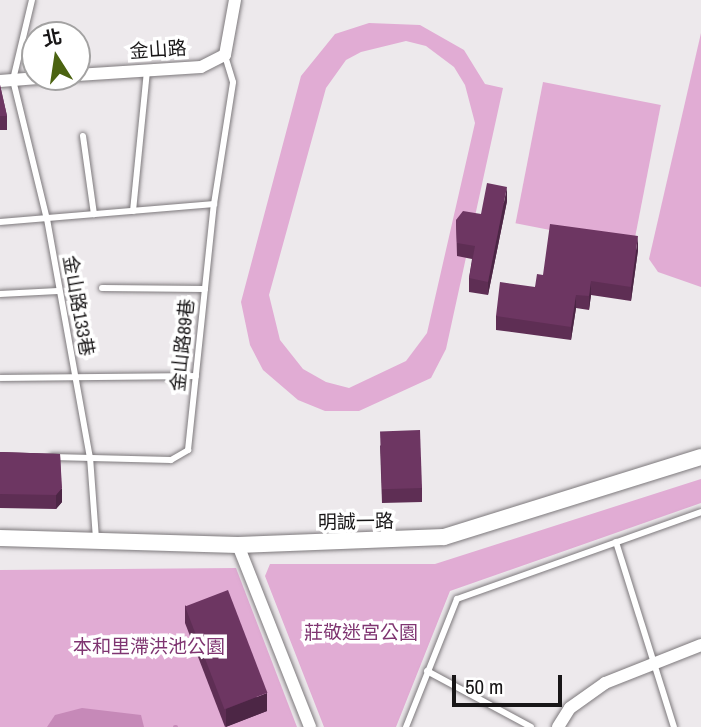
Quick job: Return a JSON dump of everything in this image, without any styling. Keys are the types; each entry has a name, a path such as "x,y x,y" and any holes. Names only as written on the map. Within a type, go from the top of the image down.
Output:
{"street":[{"path":"225,55 235,0"},
{"name":"金山路","path":"91,74 201,67 225,55"},
{"name":"明誠一路","path":"0,538 238,545 444,537 701,457"},
{"path":"238,545 310,727"},
{"path":"558,727 570,708 605,682 701,645"}],"lane":[{"path":"6,80 32,0"},
{"name":"金山路89巷","path":"38,457 171,460 188,450 214,204 233,82 225,55"},
{"path":"133,211 146,71"},
{"name":"金山路133巷","path":"6,80 47,219 90,457 96,541"},
{"path":"83,136 94,214"},
{"path":"0,222 214,204"},
{"path":"102,288 205,289"},
{"path":"0,294 58,291"},
{"path":"0,378 196,376"},
{"path":"406,727 457,599 701,512"},
{"path":"616,542 656,662 674,727"},
{"path":"427,671 531,727"}],"green space":[{"path":"369,23 420,25 464,50 485,84 503,88 446,349 431,378 359,411 325,411 298,400 263,370 250,345 241,302 301,76 335,34","holes":["406,41 426,46 454,67 465,85 475,123 427,333 406,361 349,388 326,382 303,369 280,340 269,295 326,88 346,60 361,52"]},
{"path":"701,33 701,287 658,272 649,259"},
{"path":"543,82 661,105 633,246 516,223"},
{"name":"莊敬迷宮公園","path":"701,479 701,503 450,591 396,727 324,727 265,576 270,564 435,564"},
{"name":"本和里滯洪池公園","path":"236,568 297,727 0,727 0,570"}],"shaded area":[{"path":"82,708 141,715 144,727 47,727 55,715"}],"building":[{"path":"0,85 7,116 0,116"},
{"path":"487,183 507,187 488,282 469,278 475,246 457,243 456,220 463,211 481,214"},
{"path":"550,224 638,236 631,287 591,281 589,296 576,295 571,327 496,316 500,282 535,287 537,274 543,275"},
{"path":"420,430 422,488 382,489 380,431"},
{"path":"0,452 60,454 62,488 56,495 0,494"},
{"path":"228,590 267,693 224,709 185,606"}]}
